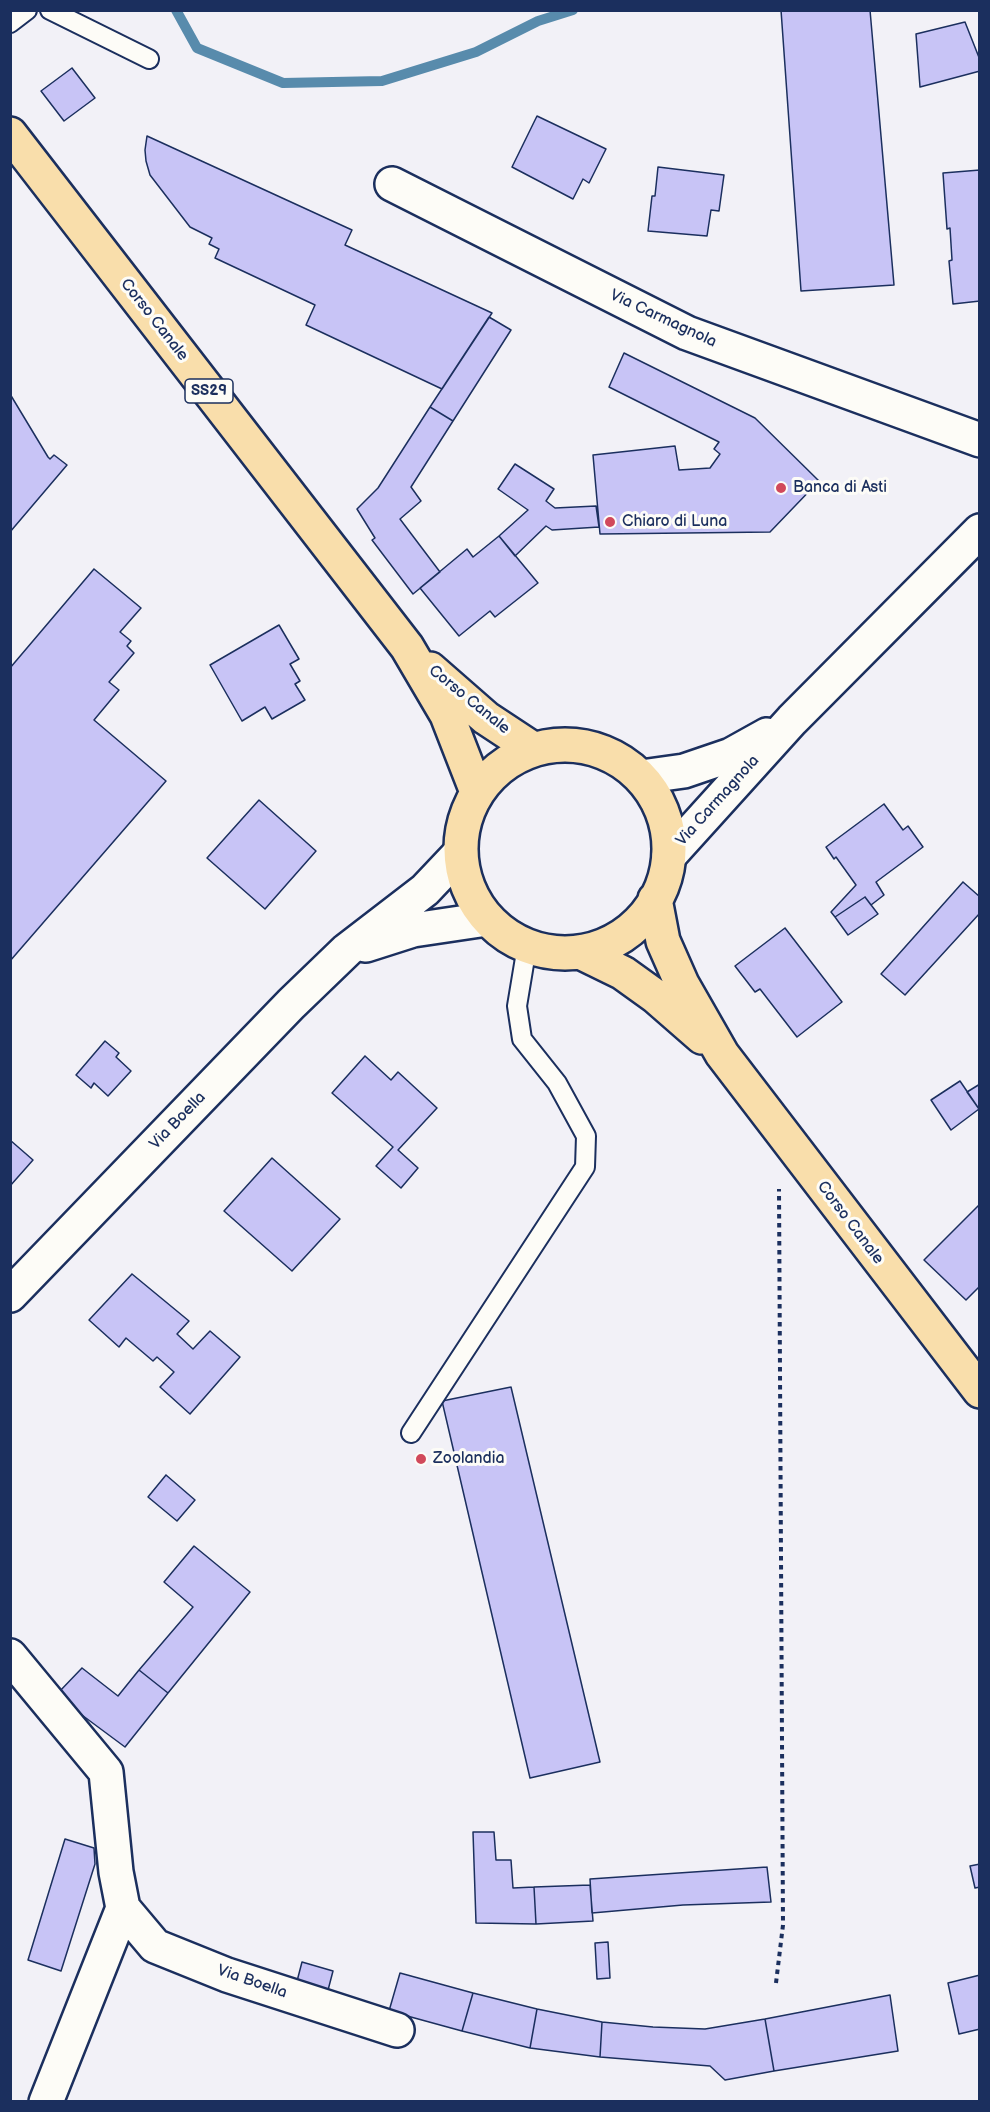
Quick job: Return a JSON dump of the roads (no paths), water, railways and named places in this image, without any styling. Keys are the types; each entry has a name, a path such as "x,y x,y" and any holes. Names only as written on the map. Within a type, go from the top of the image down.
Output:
{"main road":[{"name":"Corso Canale","path":"10,134 407,648 447,715 477,792"},
{"name":"Corso Canale","path":"407,648 486,718 533,749"},
{"name":"Corso Canale","path":"561,744 588,747 617,758 641,777 657,800 667,827 669,856 663,884 649,909 630,930 606,945 580,952 553,952 527,946 505,935 487,919 468,889 460,853 464,821 477,792 502,765 533,749 561,744"},
{"name":"Corso Canale","path":"655,899 663,941 681,984 722,1054 980,1391"},
{"name":"Corso Canale","path":"580,952 623,973 655,996 722,1054"}],"street":[{"name":"Via Carmagnola","path":"392,184 687,333 980,440"},
{"name":"Via Carmagnola","path":"669,856 792,720 980,531"},
{"name":"Via Carmagnola","path":"641,777 684,771 731,755 792,720"},
{"name":"Via Boella","path":"10,1295 291,1004 347,950 425,890 460,853"},
{"name":"Via Boella","path":"347,950 413,930 487,919"},
{"name":"Via Boella","path":"10,1656 106,1772 116,1872 123,1908 154,1946 227,1975 398,2030"},
{"path":"46,2102 123,1908"}],"lane":[{"path":"10,23 27,10"},
{"path":"50,10 149,58"},
{"path":"411,1434 585,1167 586,1136 557,1083 522,1039 517,1006 527,946"}],"waterway":[{"path":"176,10 197,48 283,83 382,81 476,52 538,21 573,10"}],"place":[{"name":"Banca di Asti","path":"781,488"},
{"name":"Chiaro di Luna","path":"610,522"},
{"name":"Zoolandia","path":"421,1459"}]}
